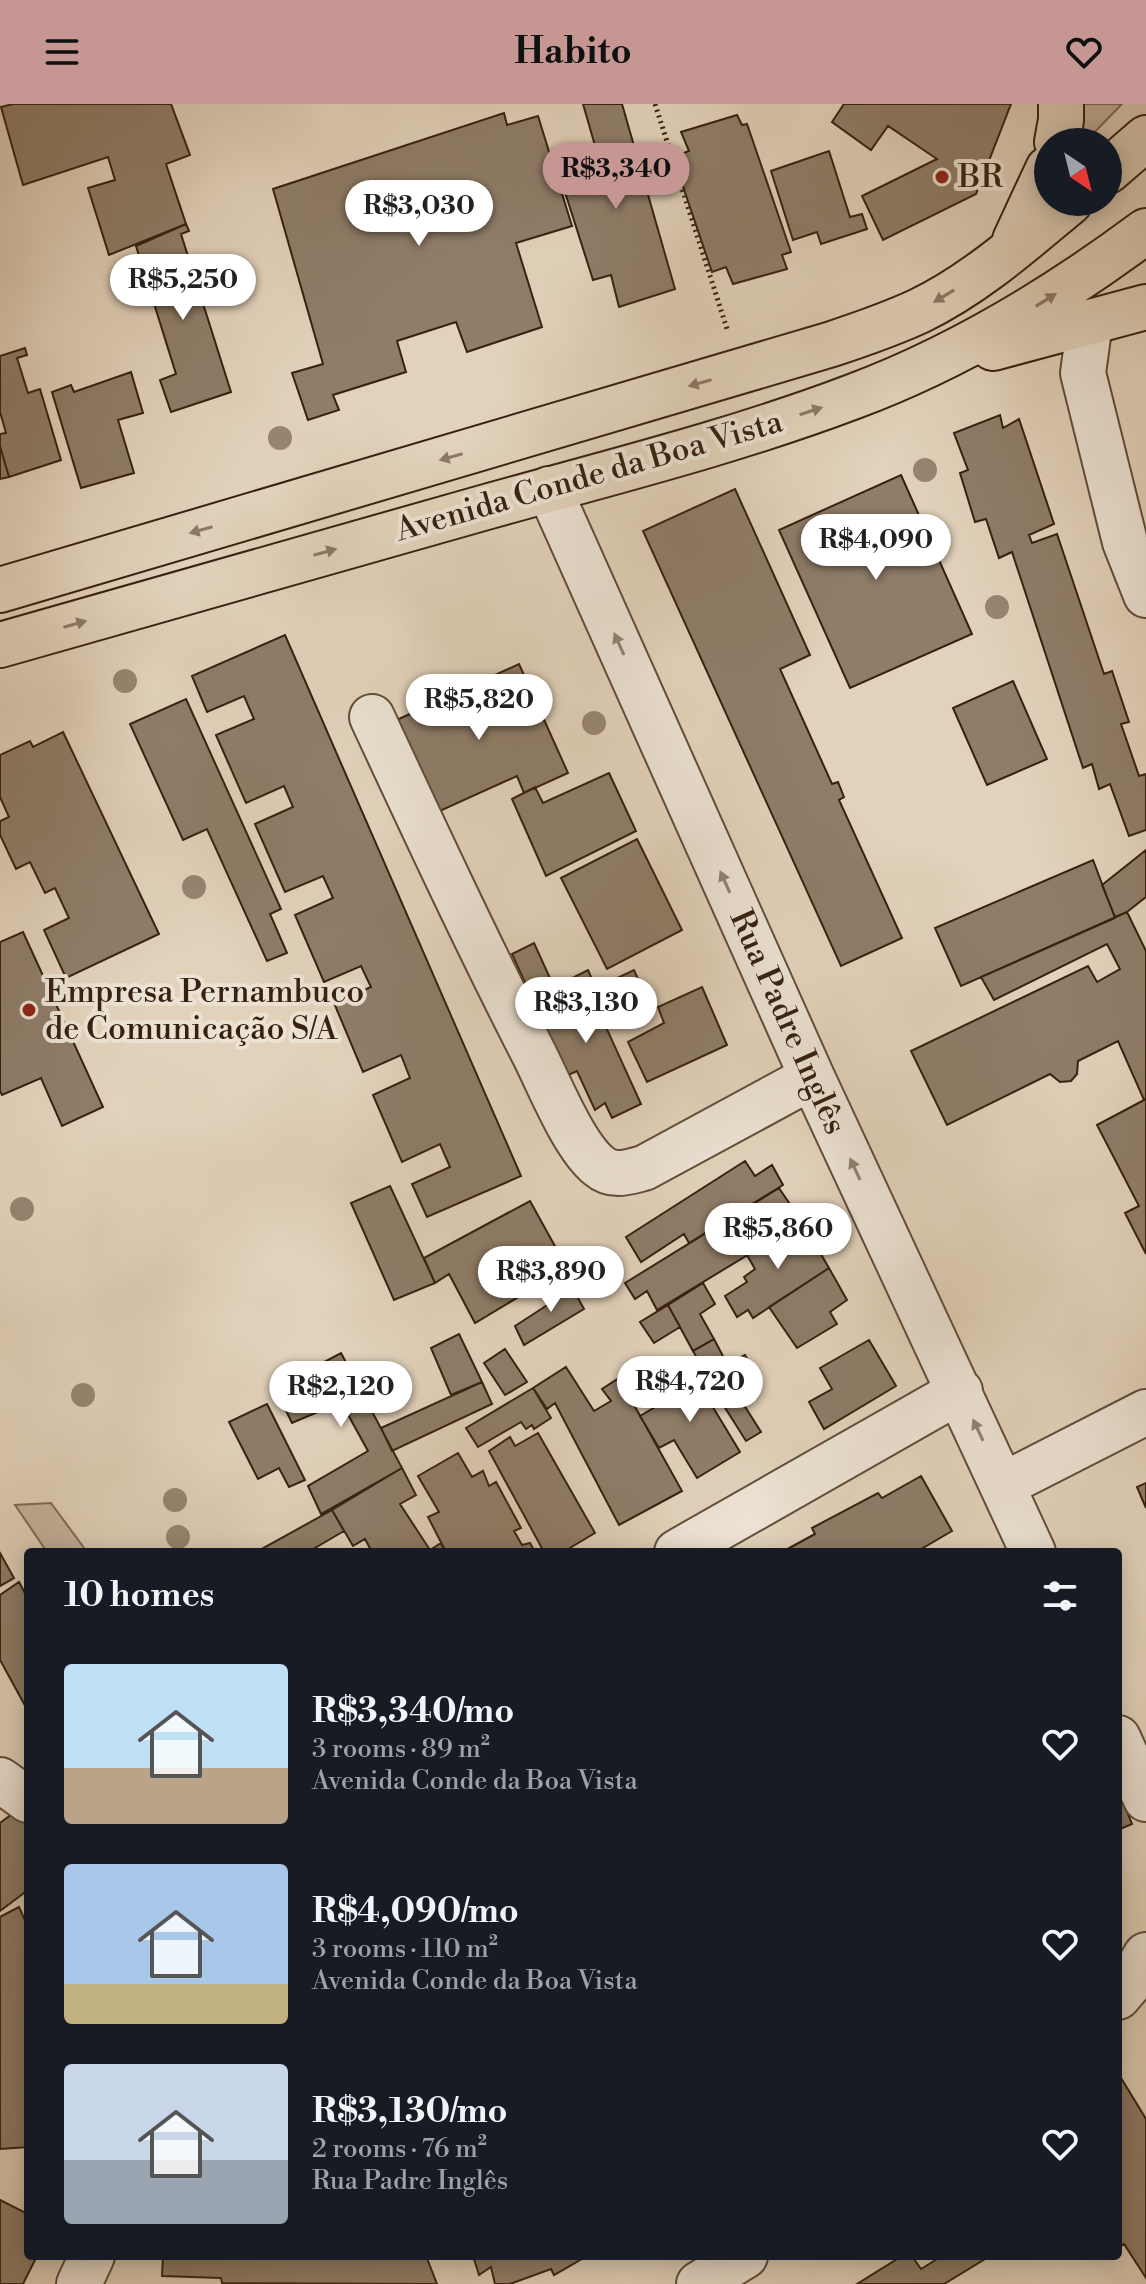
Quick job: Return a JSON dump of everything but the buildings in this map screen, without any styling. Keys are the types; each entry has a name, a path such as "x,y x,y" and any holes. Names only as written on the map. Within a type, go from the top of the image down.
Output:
{"main road":[{"path":"1060,128 1061,104"},
{"path":"1122,159 1146,138"},
{"path":"1009,252 1034,199"},
{"name":"Avenida Conde da Boa Vista","path":"0,590 832,344 921,310 979,274 1053,216"},
{"name":"Avenida Conde da Boa Vista","path":"0,645 697,448 852,397 929,364 1018,317 1095,269 1146,231"},
{"path":"929,364 1146,307"}],"street":[{"path":"1090,322 1083,373 1125,542 1146,595"},
{"name":"Rua Padre Inglês","path":"549,489 812,1077 1031,1548"},
{"path":"372,717 492,973 566,1116 597,1165 618,1174 644,1168 812,1077"},
{"path":"684,1548 960,1391"},
{"path":"1003,1485 1146,1412"},
{"path":"1122,1747 1146,1799"},
{"path":"0,1780 24,1797"},
{"path":"1122,1992 1146,1955"},
{"path":"79,2284 90,2260"},
{"path":"699,2284 738,2260"}],"path":[{"path":"655,104 740,371"}],"shaded area":[{"path":"1080,104 1122,104 1099,128 1081,128"},
{"path":"51,1503 84,1548 44,1548 15,1505"}],"place":[{"name":"BR","path":"942,177"},
{"name":"Empresa Pernambuco de Comunicação S/A","path":"29,1010"}]}
